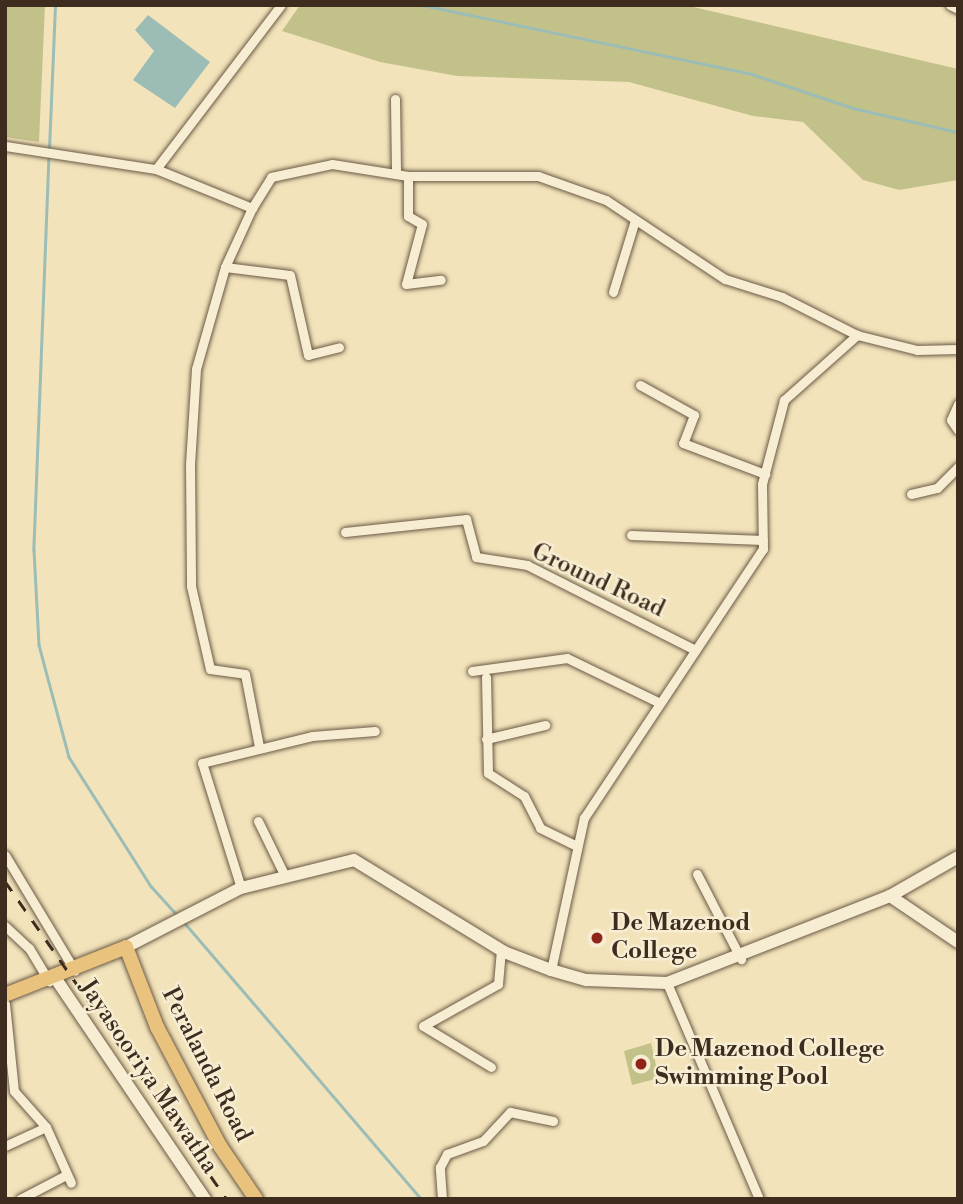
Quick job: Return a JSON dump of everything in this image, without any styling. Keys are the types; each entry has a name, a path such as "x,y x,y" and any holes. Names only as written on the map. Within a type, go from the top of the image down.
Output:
{"main road":[{"path":"5,995 53,981 126,947"},
{"name":"Peralanda Road","path":"126,947 157,1027 220,1146 256,1199"}],"street":[{"path":"156,169 281,5"},
{"path":"950,5 958,9"},
{"path":"396,99 396,174"},
{"path":"5,146 156,169 252,208"},
{"path":"258,747 245,674 210,669 191,586 197,369 225,267 252,208 271,177 332,164 408,176 538,176 606,200 725,279 782,298 857,335 917,351 958,349"},
{"path":"408,176 408,216 422,224 406,284 441,281"},
{"path":"613,292 635,220"},
{"path":"225,267 290,275 307,355 339,347"},
{"path":"551,970 575,845 601,789 763,549 765,474 784,400 857,335"},
{"path":"640,385 694,415 683,443 765,474"},
{"path":"958,404 951,421 958,430"},
{"path":"911,494 937,488 958,467"},
{"name":"Ground Road","path":"345,532 466,519 476,557 527,565 693,649"},
{"path":"631,535 762,540"},
{"path":"472,671 567,658 660,703"},
{"path":"486,677 488,773 524,796 540,828 575,845"},
{"path":"486,739 545,725"},
{"path":"240,888 202,763 258,747 375,731"},
{"path":"258,821 284,874"},
{"path":"5,855 75,971"},
{"path":"126,947 240,888 284,874 363,862 501,950 551,970 587,980 667,984 741,959 890,896 958,858"},
{"path":"697,874 741,959"},
{"path":"890,896 958,942"},
{"path":"5,926 29,948 53,981"},
{"path":"491,1067 423,1026 498,984 504,976 501,950"},
{"name":"Jayasooriya Mawatha","path":"53,981 205,1199"},
{"path":"667,984 759,1199"},
{"path":"5,1004 14,1091 46,1127 68,1179 20,1199"},
{"path":"442,1199 440,1167 447,1154 483,1142 510,1112 553,1121"},
{"path":"5,1146 46,1127"}],"shaded area":[{"path":"5,5 45,5 39,142 5,137"},
{"path":"300,5 685,5 958,69 958,180 899,190 863,180 803,122 753,116 629,82 457,76 380,62 282,31"},
{"name":"De Mazenod College Swimming Pool","path":"651,1043 659,1078 632,1085 624,1051"}],"water":[{"path":"148,15 210,62 175,108 133,80 154,51 135,30"}],"waterway":[{"path":"49,149 55,5"},
{"path":"422,5 752,74 853,108 958,132"},
{"path":"49,155 34,550 39,645 69,757 151,886 177,915"},
{"path":"184,922 421,1199"}],"railway":[{"path":"5,881 227,1199"}],"place":[{"name":"De Mazenod College","path":"597,938"},
{"name":"De Mazenod College Swimming Pool","path":"641,1064"}]}
